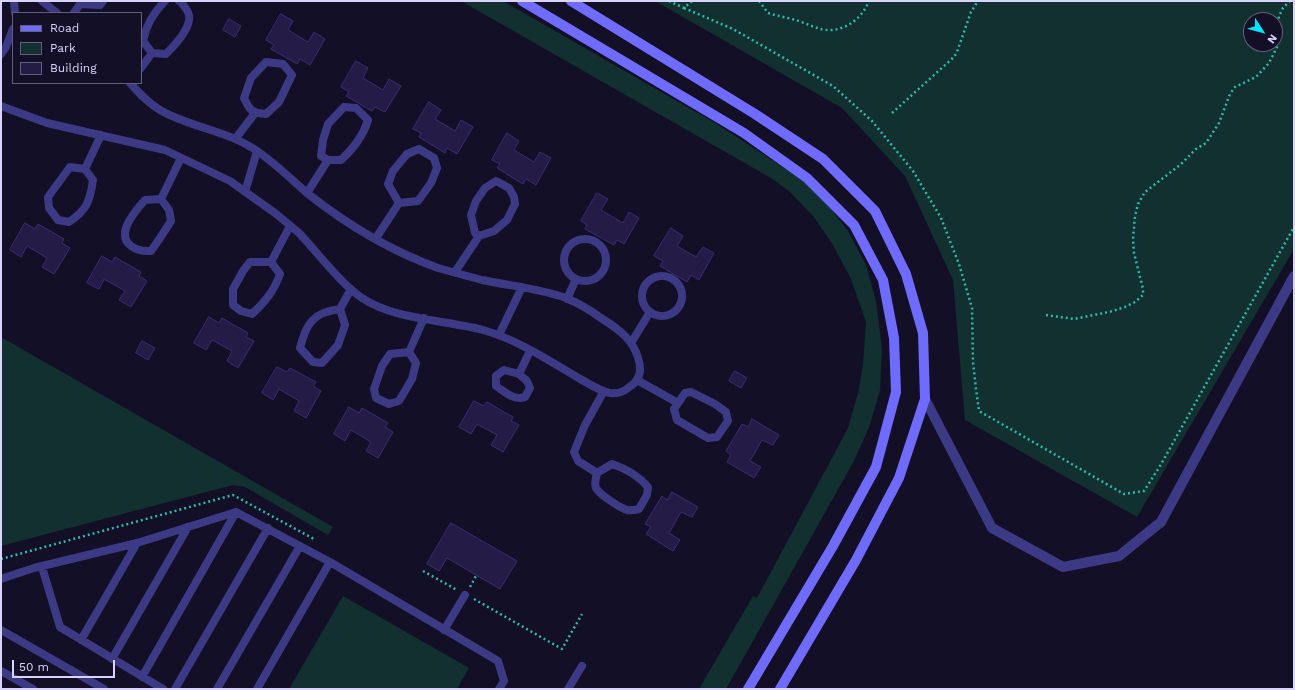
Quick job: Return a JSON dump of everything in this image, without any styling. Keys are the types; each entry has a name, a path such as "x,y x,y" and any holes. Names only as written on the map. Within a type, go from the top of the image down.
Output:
{"main road":[{"path":"522,1 744,133 807,178 854,225 883,280 894,338 896,392 876,467 833,546 748,689"},
{"path":"571,1 755,114 823,159 875,211 906,274 923,333 925,399 900,478 856,560 780,689"}],"street":[{"path":"925,399 992,528 1063,567 1119,556 1161,522 1294,276"}],"lane":[{"path":"14,1 15,12"},
{"path":"42,1 56,12"},
{"path":"75,12 80,3 100,5 103,1"},
{"path":"165,1 155,11 145,30 143,41 152,53 166,54 178,42 189,24 190,15 182,2 179,1"},
{"path":"1,54 6,47 12,32"},
{"path":"142,67 152,53"},
{"path":"266,62 283,64 292,75 279,102 266,114 255,113 248,107 244,98 251,78 266,62"},
{"path":"1,106 47,123 165,150 230,181 275,213 299,233 351,289 362,298 378,307 394,312 483,330 499,335 530,350 604,391 612,393 625,391 637,380 640,371 638,358 631,344 624,335 608,322 589,310 567,298 534,288 482,280 438,267 399,251 359,230 307,193 258,151 236,138 178,119 159,109 131,84"},
{"path":"344,107 356,108 368,120 366,129 353,149 341,160 328,160 321,156 323,140 328,124 344,107"},
{"path":"236,138 255,113"},
{"path":"85,169 101,135"},
{"path":"419,149 434,158 437,168 431,183 418,201 399,203 388,184 393,171 407,154 419,149"},
{"path":"245,192 258,151"},
{"path":"161,199 181,158"},
{"path":"307,193 328,160"},
{"path":"70,167 85,169 93,180 90,197 81,214 68,222 58,220 49,208 48,197 70,167"},
{"path":"455,272 479,236 494,231 507,220 515,204 514,197 509,188 496,181 485,188 476,201 472,215 475,232 479,236"},
{"path":"161,199 169,210 171,221 151,251 143,252 132,248 126,240 125,229 135,211 145,200 161,199"},
{"path":"376,238 399,203"},
{"path":"271,262 290,226"},
{"path":"584,239 597,242 605,253 605,267 602,273 596,278 590,280 583,281 576,279 570,275 566,269 565,256 567,249 577,240 584,239"},
{"path":"250,262 271,262 280,274 276,286 264,303 252,314 241,311 233,305 233,289 243,271 250,262"},
{"path":"659,276 666,276 678,282 682,294 682,301 679,307 669,315 662,316 650,312 643,301 642,294 643,288 647,282 659,276"},
{"path":"567,298 576,279"},
{"path":"499,335 522,287"},
{"path":"340,309 328,310 312,319 303,334 300,348 313,362 322,363 338,345 345,325 340,309 351,289"},
{"path":"631,344 650,312"},
{"path":"409,352 424,318"},
{"path":"519,374 530,350"},
{"path":"409,352 416,363 415,368 412,379 399,401 389,404 376,398 374,389 382,366 390,354 409,352"},
{"path":"637,380 678,403"},
{"path":"597,473 578,461 574,452 585,425 604,391"},
{"path":"691,392 715,404 726,412 728,421 716,437 708,438 677,420 674,409 678,403 685,393 691,392"},
{"path":"612,464 622,467 640,477 648,487 648,495 639,509 626,510 600,493 596,488 595,481 597,473 612,464"},
{"path":"142,676 236,512"},
{"path":"1,579 137,543 236,512 330,562 498,661 504,681 499,689"},
{"path":"112,659 188,527"},
{"path":"175,689 268,528"},
{"path":"81,640 137,543"},
{"path":"217,689 300,546"},
{"path":"257,689 330,562"},
{"path":"42,567 60,627 163,689"},
{"path":"444,630 465,594"},
{"path":"1,630 104,689"},
{"path":"568,689 582,666"},
{"path":"1,671 33,689"}],"path":[{"path":"669,1 733,29 833,86 872,121 913,170 941,218 959,264 972,308 973,362 979,411 1124,494 1144,491 1160,466 1294,227"},
{"path":"684,8 692,1"},
{"path":"759,1 768,13 795,20 816,28 832,30 854,22 862,14 870,1"},
{"path":"892,113 954,57 971,12 978,1"},
{"path":"1046,315 1074,319 1109,312 1125,307 1135,302 1143,295 1143,288 1134,253 1133,240 1135,216 1138,204 1145,192 1180,165 1196,149 1206,143 1219,123 1230,94 1235,87 1256,77 1270,64 1278,45 1277,30 1279,16 1283,8 1290,1"},
{"path":"423,571 562,649 582,614"}],"green space":[{"path":"461,1 503,1 717,124 804,181 831,209 848,231 866,265 876,301 882,349 880,390 870,425 854,461 726,689 699,689 753,596 757,598 848,428 858,393 863,365 866,322 851,279 832,243 813,216 789,191 771,178"},
{"path":"655,1 1294,1 1294,249 1137,517 965,420 953,280 905,176 842,108"},
{"path":"1,337 333,527 328,535 245,487 233,485 1,546"},
{"path":"343,596 469,668 457,689 289,689"}],"building":[{"path":"281,14 293,21 288,30 308,42 314,32 325,39 310,65 300,59 297,64 271,49 274,45 266,40"},
{"path":"229,19 241,26 235,37 223,30"},
{"path":"356,61 368,68 363,78 383,90 389,79 401,86 385,112 375,107 372,111 346,96 349,92 341,87"},
{"path":"429,102 441,110 435,119 455,131 461,120 473,127 457,154 447,148 445,153 419,137 421,133 413,129"},
{"path":"507,133 519,141 514,150 534,162 540,152 551,158 536,185 526,179 523,184 497,168 500,164 492,160"},
{"path":"597,193 608,199 601,210 623,223 629,212 639,218 624,244 617,240 614,245 585,229 587,225 581,221"},
{"path":"25,223 35,229 38,224 64,239 62,243 70,248 54,274 42,267 47,258 27,246 21,257 10,250"},
{"path":"671,228 683,236 677,246 696,257 703,247 714,253 699,280 691,275 687,282 660,266 663,261 654,256"},
{"path":"102,256 112,262 115,257 141,272 139,276 147,281 131,307 119,300 125,291 104,279 99,289 87,283"},
{"path":"209,317 219,323 222,318 248,333 246,337 254,341 238,368 227,361 232,351 212,340 206,350 194,343"},
{"path":"142,341 155,348 148,360 136,353"},
{"path":"277,367 287,372 290,368 316,382 313,386 321,391 306,418 294,411 299,401 279,389 273,400 262,393"},
{"path":"735,371 747,378 741,388 729,381"},
{"path":"474,401 484,406 487,402 513,417 511,421 519,425 503,452 491,445 497,435 477,424 471,434 459,427"},
{"path":"349,407 359,413 362,408 388,423 385,427 393,432 378,458 366,451 371,442 351,430 345,441 334,434"},
{"path":"752,419 779,435 773,445 762,440 750,461 761,467 754,478 727,462 731,455 726,451 742,424 748,427"},
{"path":"672,492 698,507 692,517 681,512 669,533 680,540 673,551 646,534 651,527 645,524 662,496 667,500"},
{"path":"451,523 517,561 500,589 447,558 439,571 427,564"}]}
